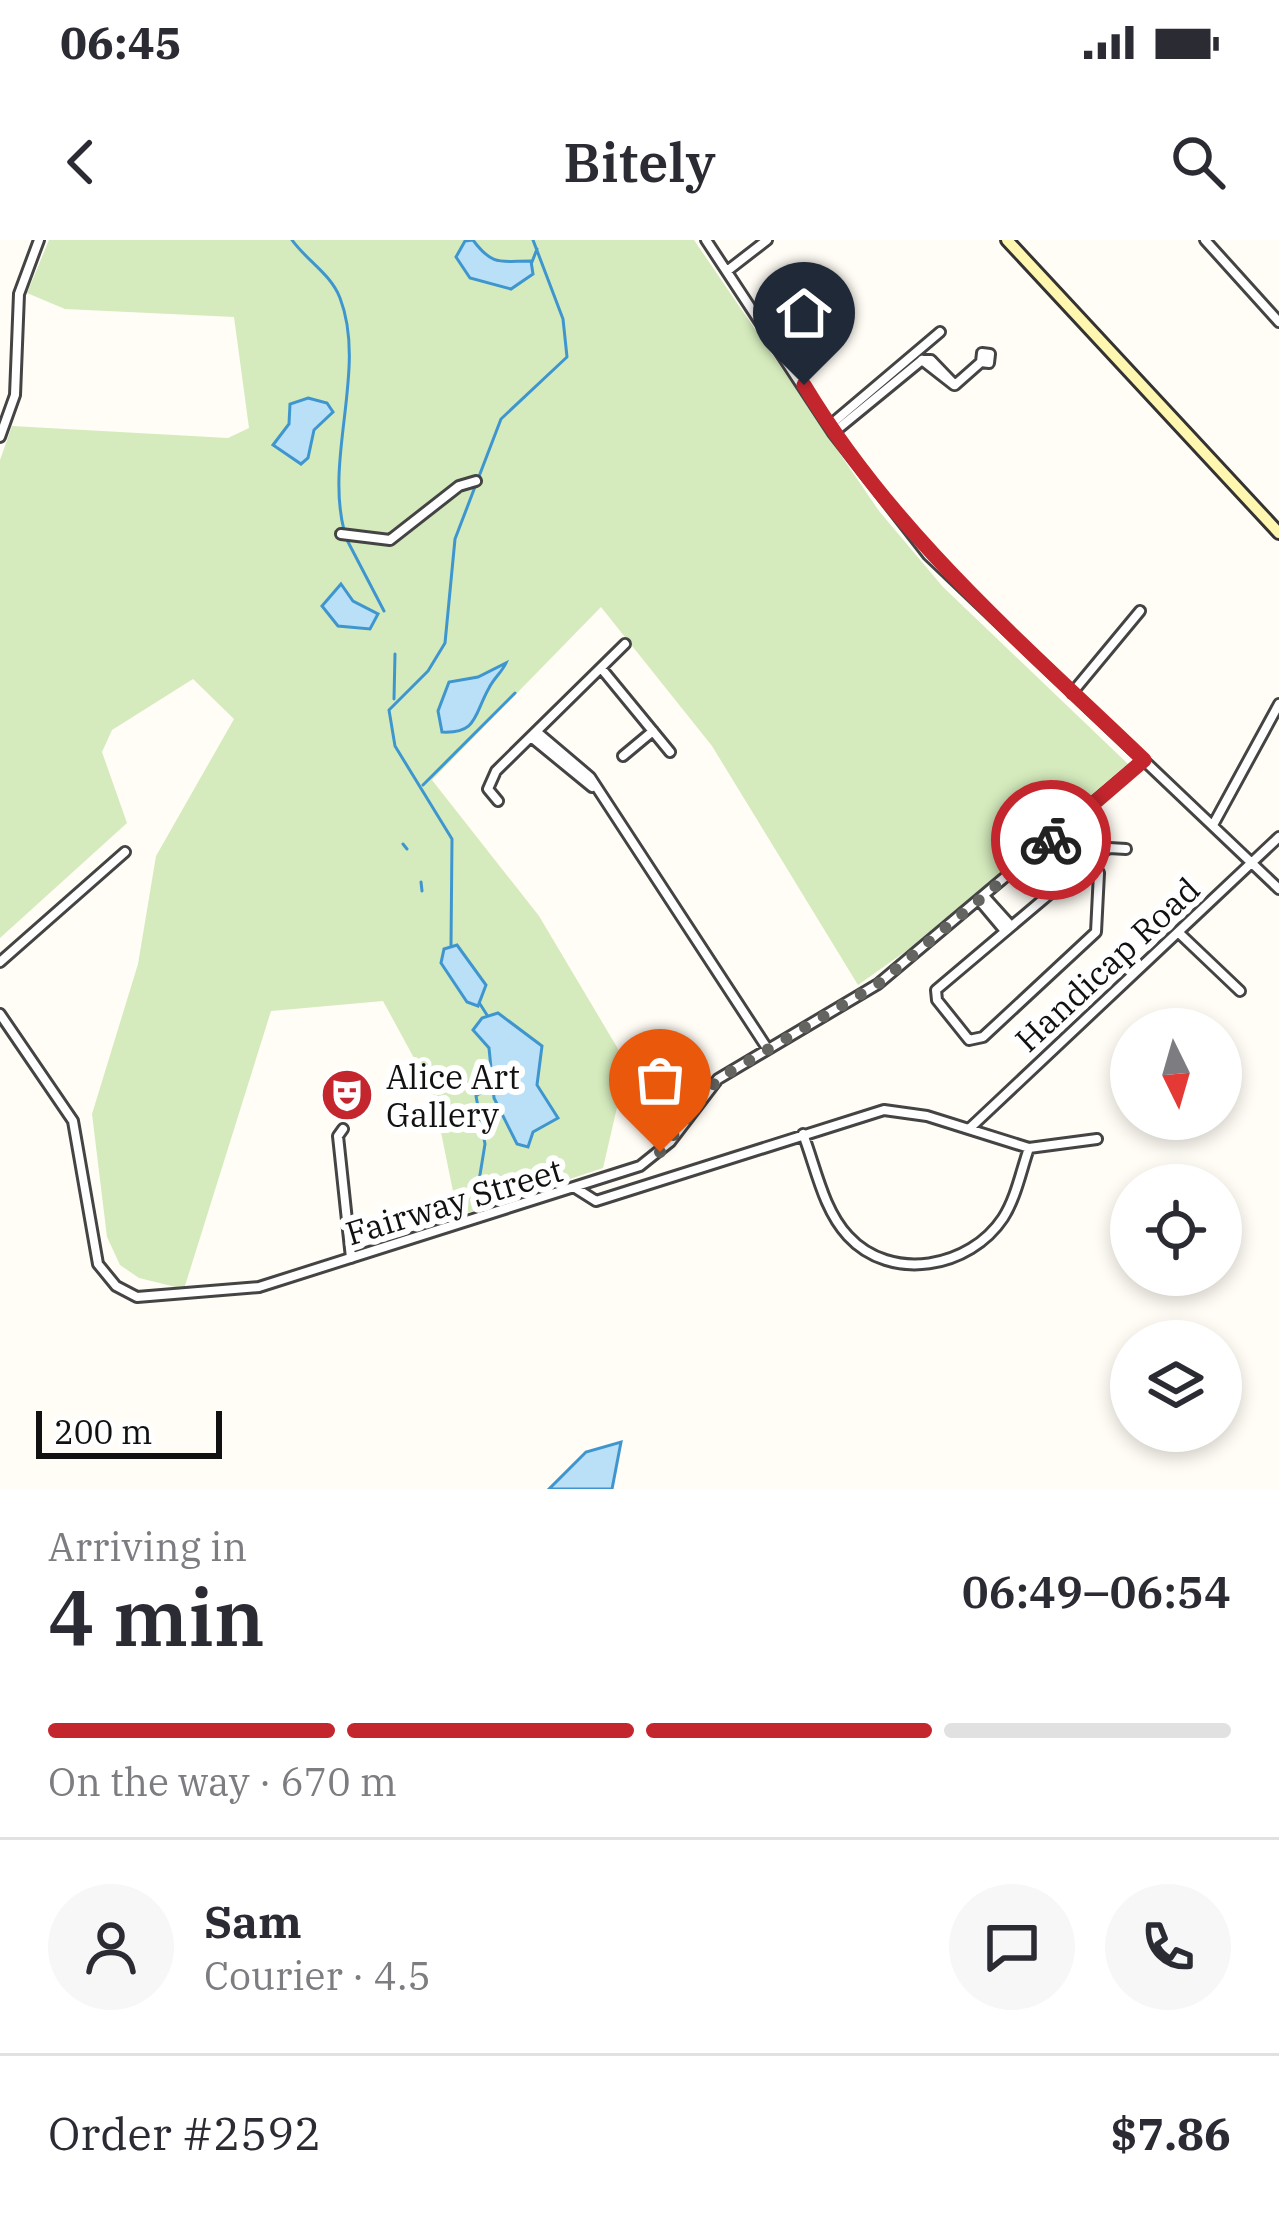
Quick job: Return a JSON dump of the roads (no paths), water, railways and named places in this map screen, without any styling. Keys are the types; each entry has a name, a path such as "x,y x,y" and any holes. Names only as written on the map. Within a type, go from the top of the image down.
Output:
{"main road":[{"path":"1006,240 1279,533"}],"street":[{"path":"0,437 15,395 19,294 39,240"},
{"path":"706,240 831,429 928,555 1279,889"},
{"path":"727,271 767,240"},
{"path":"1205,240 1279,322"},
{"path":"831,429 940,332"},
{"path":"831,429 922,360 932,360 955,385 981,362"},
{"path":"345,533 370,541 390,540 459,486 476,481"},
{"path":"1072,693 1140,611"},
{"path":"498,801 490,794 491,779 625,644"},
{"path":"601,668 670,752"},
{"path":"1209,822 1228,800 1279,704"},
{"path":"623,757 653,731"},
{"path":"534,735 593,787 766,1048"},
{"name":"Fairway Street","path":"0,1014 68,1108 79,1138 96,1259 105,1276 137,1298 260,1287 640,1166 660,1152 710,1087 766,1048 878,984 1144,760"},
{"name":"Handicap Road","path":"970,1128 1279,837"},
{"path":"1091,859 1099,873 1096,932 972,1041 935,992 1091,859 1109,848 1126,849"},
{"path":"0,962 125,852"},
{"path":"981,898 1008,928"},
{"path":"1178,932 1240,992"},
{"path":"576,1188 594,1201 803,1134 898,1110 1029,1148 1097,1139"},
{"path":"343,1129 338,1136 351,1258"},
{"path":"803,1134 830,1210 851,1239 886,1259 914,1265 960,1256 994,1230 1010,1206 1029,1148"},
{"path":"590,1183 605,1198"}],"water":[{"path":"473,240 492,259 531,261 533,274 511,289 470,278 456,257 465,241"},
{"path":"308,398 327,403 333,412 314,430 308,458 301,464 273,445 289,424 290,404"},
{"path":"341,584 353,601 378,614 370,629 338,626 322,606"},
{"path":"506,663 469,726 442,732 438,711 449,682 478,677"},
{"path":"457,945 486,985 478,1006 467,1002 441,963 444,949"},
{"path":"498,1013 542,1046 537,1085 558,1118 533,1132 528,1147 517,1144 494,1098 489,1048 473,1030 482,1018"},
{"path":"621,1442 612,1489 549,1489 586,1452"}],"waterway":[{"path":"292,240 336,289 347,325 348,383 339,472 344,530"},
{"path":"451,945 452,839 395,746 389,710 428,671 445,643 455,539 501,419 567,357 563,319 533,240"},
{"path":"532,262 537,249"},
{"path":"347,540 384,611"},
{"path":"394,699 395,654"},
{"path":"423,785 515,693"},
{"path":"403,844 407,849"},
{"path":"421,882 422,891"},
{"path":"480,1004 487,1015"},
{"path":"478,1187 485,1144 476,1096 491,1084"}],"place":[{"name":"Alice Art Gallery","path":"347,1095"}]}
